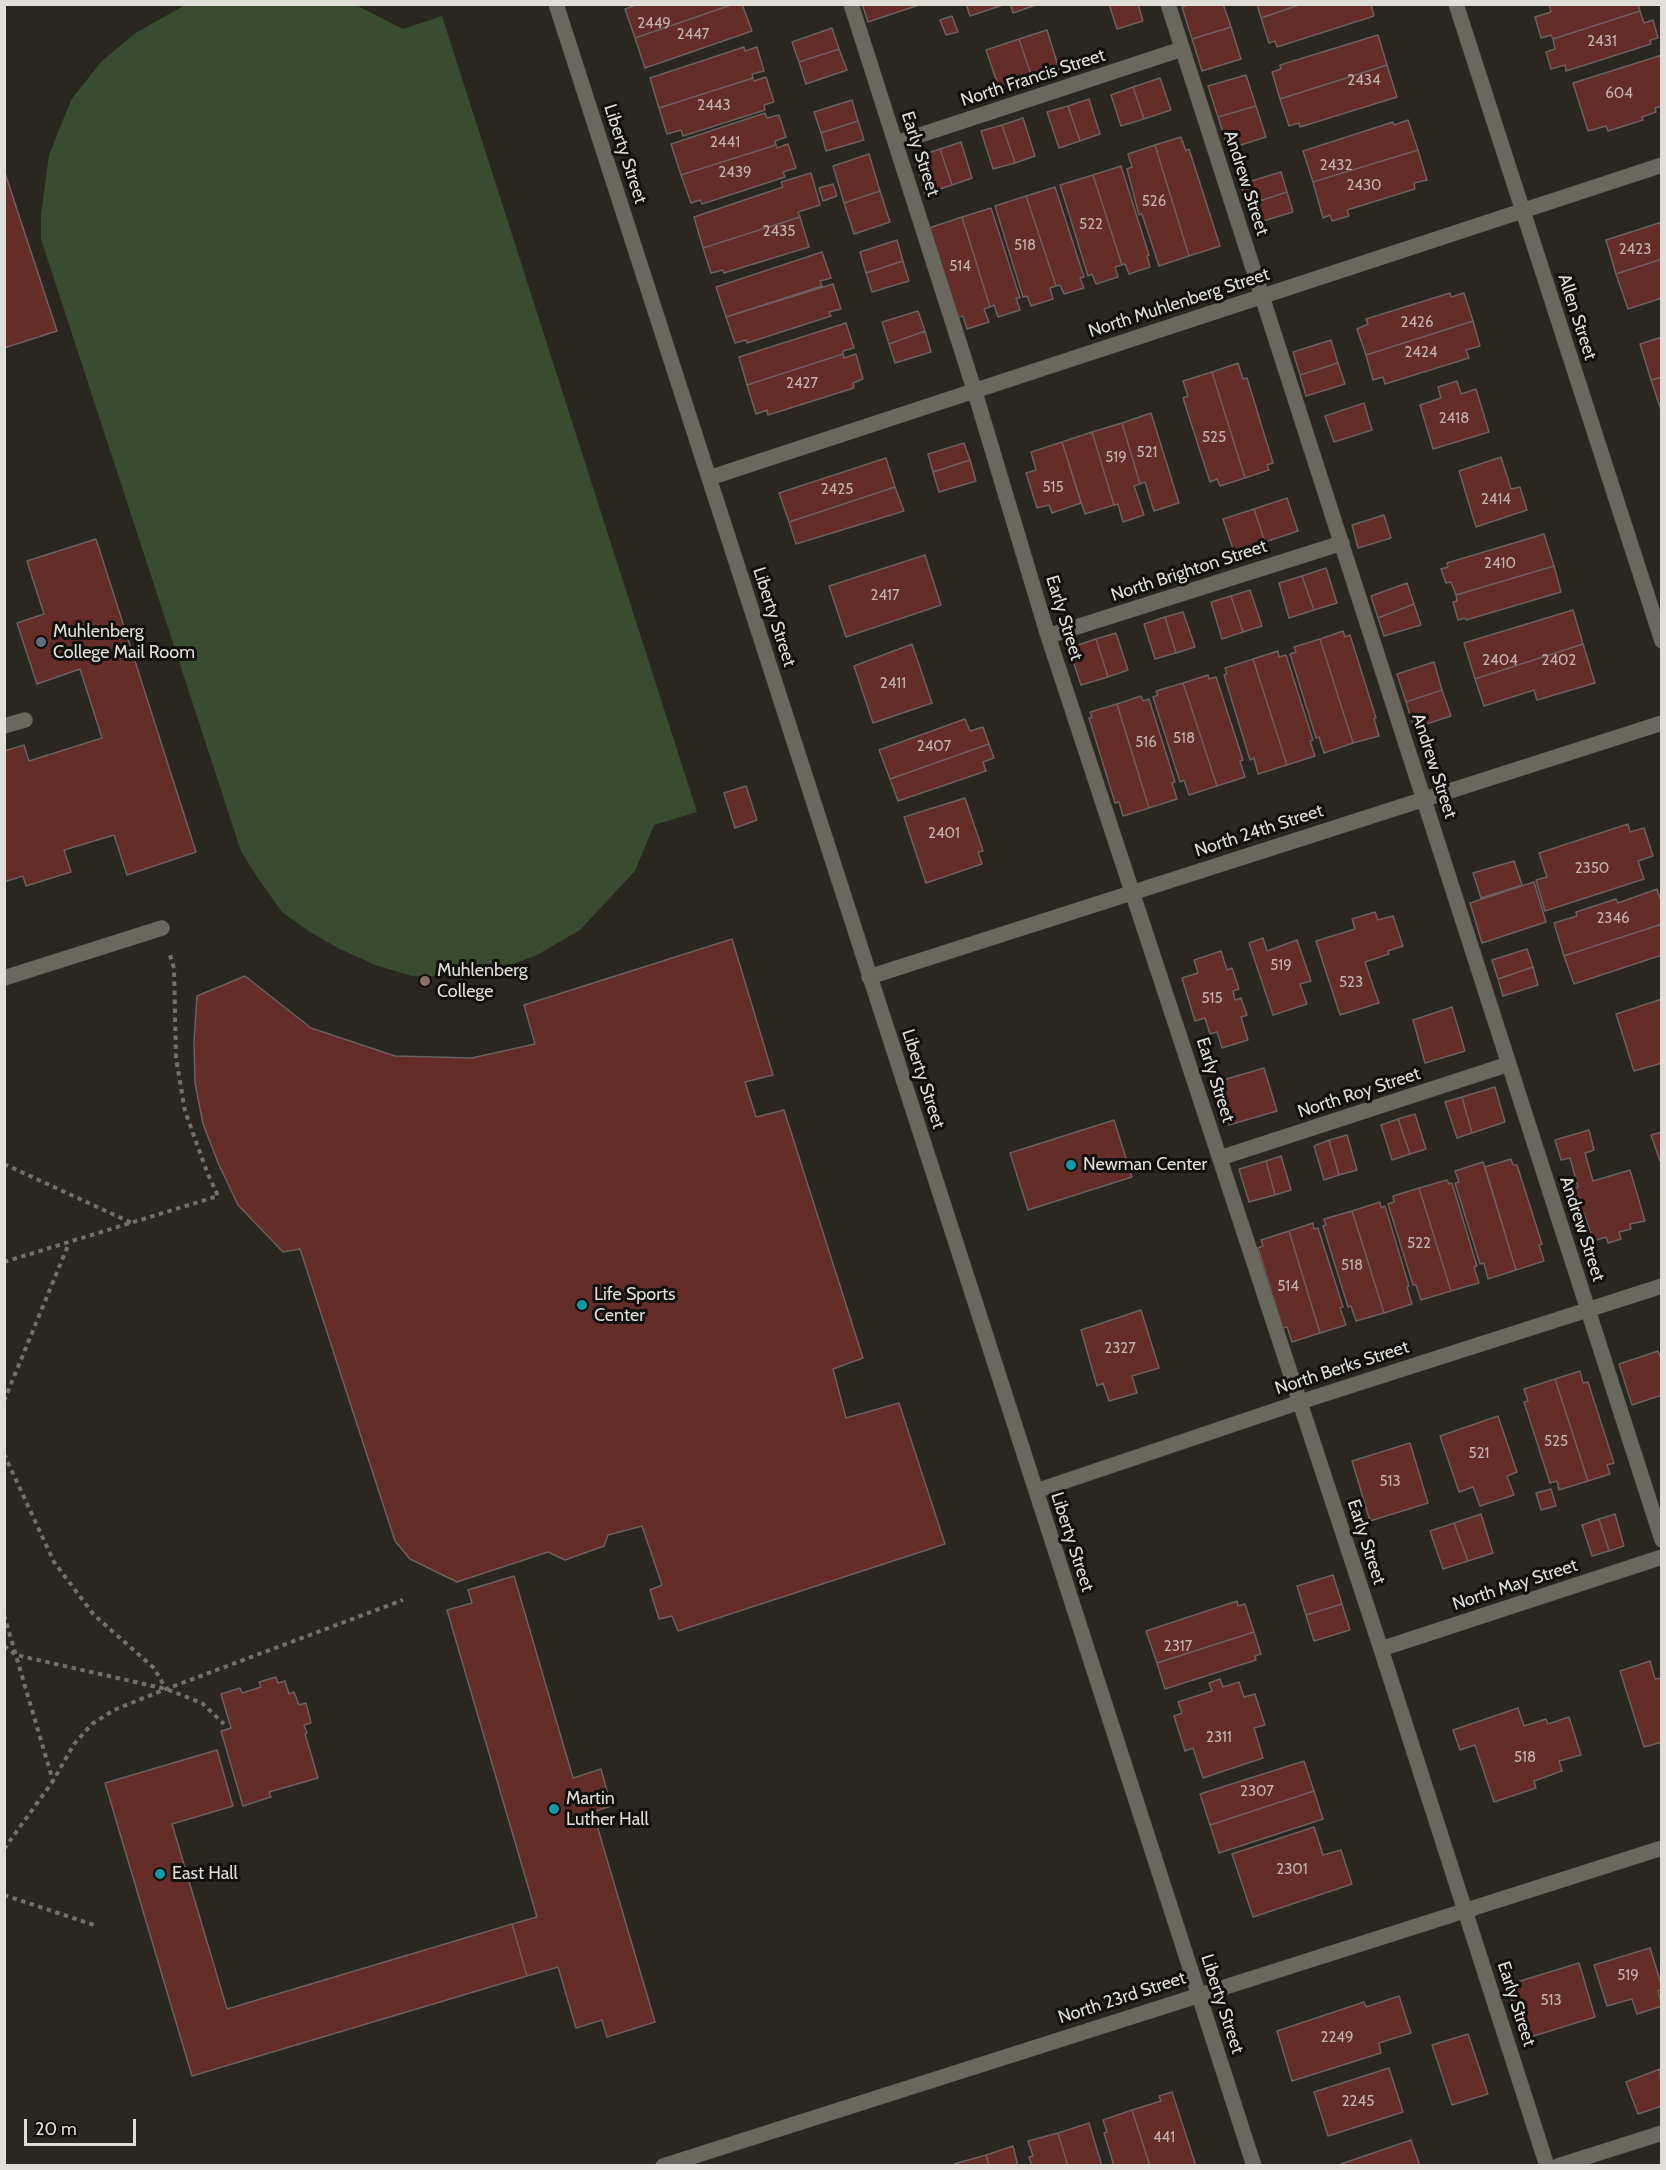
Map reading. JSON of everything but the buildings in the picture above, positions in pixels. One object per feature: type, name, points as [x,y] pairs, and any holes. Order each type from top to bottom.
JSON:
[{"type":"street","name":"Liberty Street","points":[[556,4],[1254,2166]]},
{"type":"street","name":"Early Street","points":[[851,4],[974,389],[1048,636],[1381,1649],[1546,2166]]},
{"type":"street","name":"Andrew Street","points":[[1168,4],[1662,1540]]},
{"type":"street","name":"Allen Street","points":[[1456,4],[1662,641]]},
{"type":"street","name":"North Francis Street","points":[[896,143],[1182,49]]},
{"type":"street","name":"North Muhlenberg Street","points":[[709,477],[1662,165]]},
{"type":"street","name":"North Brighton Street","points":[[1048,636],[1342,543]]},
{"type":"street","points":[[4,726],[25,720]]},
{"type":"street","name":"North 24th Street","points":[[870,977],[1662,723]]},
{"type":"street","points":[[4,978],[162,928]]},
{"type":"street","name":"North Roy Street","points":[[1220,1158],[1509,1064]]},
{"type":"street","name":"North Berks Street","points":[[1036,1491],[1300,1402],[1662,1286]]},
{"type":"street","name":"North May Street","points":[[1381,1649],[1662,1557]]},
{"type":"street","name":"North 23rd Street","points":[[663,2166],[1662,1848]]},
{"type":"street","points":[[1558,2166],[1662,2133]]},
{"type":"path","points":[[4,1262],[218,1196],[185,1111],[176,1058],[174,968],[162,928]]},
{"type":"path","points":[[4,1164],[132,1223]]},
{"type":"path","points":[[4,1401],[69,1242]]},
{"type":"path","points":[[4,1454],[54,1562],[94,1615],[154,1668],[166,1689]]},
{"type":"path","points":[[4,1849],[53,1781],[74,1744],[92,1724],[114,1710],[403,1600]]},
{"type":"path","points":[[4,1615],[53,1781]]},
{"type":"path","points":[[4,1646],[16,1655],[166,1689],[202,1703],[224,1724]]},
{"type":"path","points":[[4,1895],[94,1925]]},
{"type":"green space","points":[[185,5],[356,5],[403,29],[442,16],[697,812],[654,825],[635,871],[580,930],[537,955],[491,972],[451,976],[412,976],[375,965],[340,949],[310,932],[282,912],[241,851],[41,239],[41,215],[49,155],[71,100],[101,62],[134,34]]},
{"type":"place","name":"Muhlenberg College Mail Room","points":[[41,642]]},
{"type":"place","name":"Muhlenberg College","points":[[425,981]]},
{"type":"place","name":"Newman Center","points":[[1071,1165]]},
{"type":"place","name":"Life Sports Center","points":[[582,1305]]},
{"type":"place","name":"Martin Luther Hall","points":[[554,1809]]},
{"type":"place","name":"East Hall","points":[[160,1874]]}]
